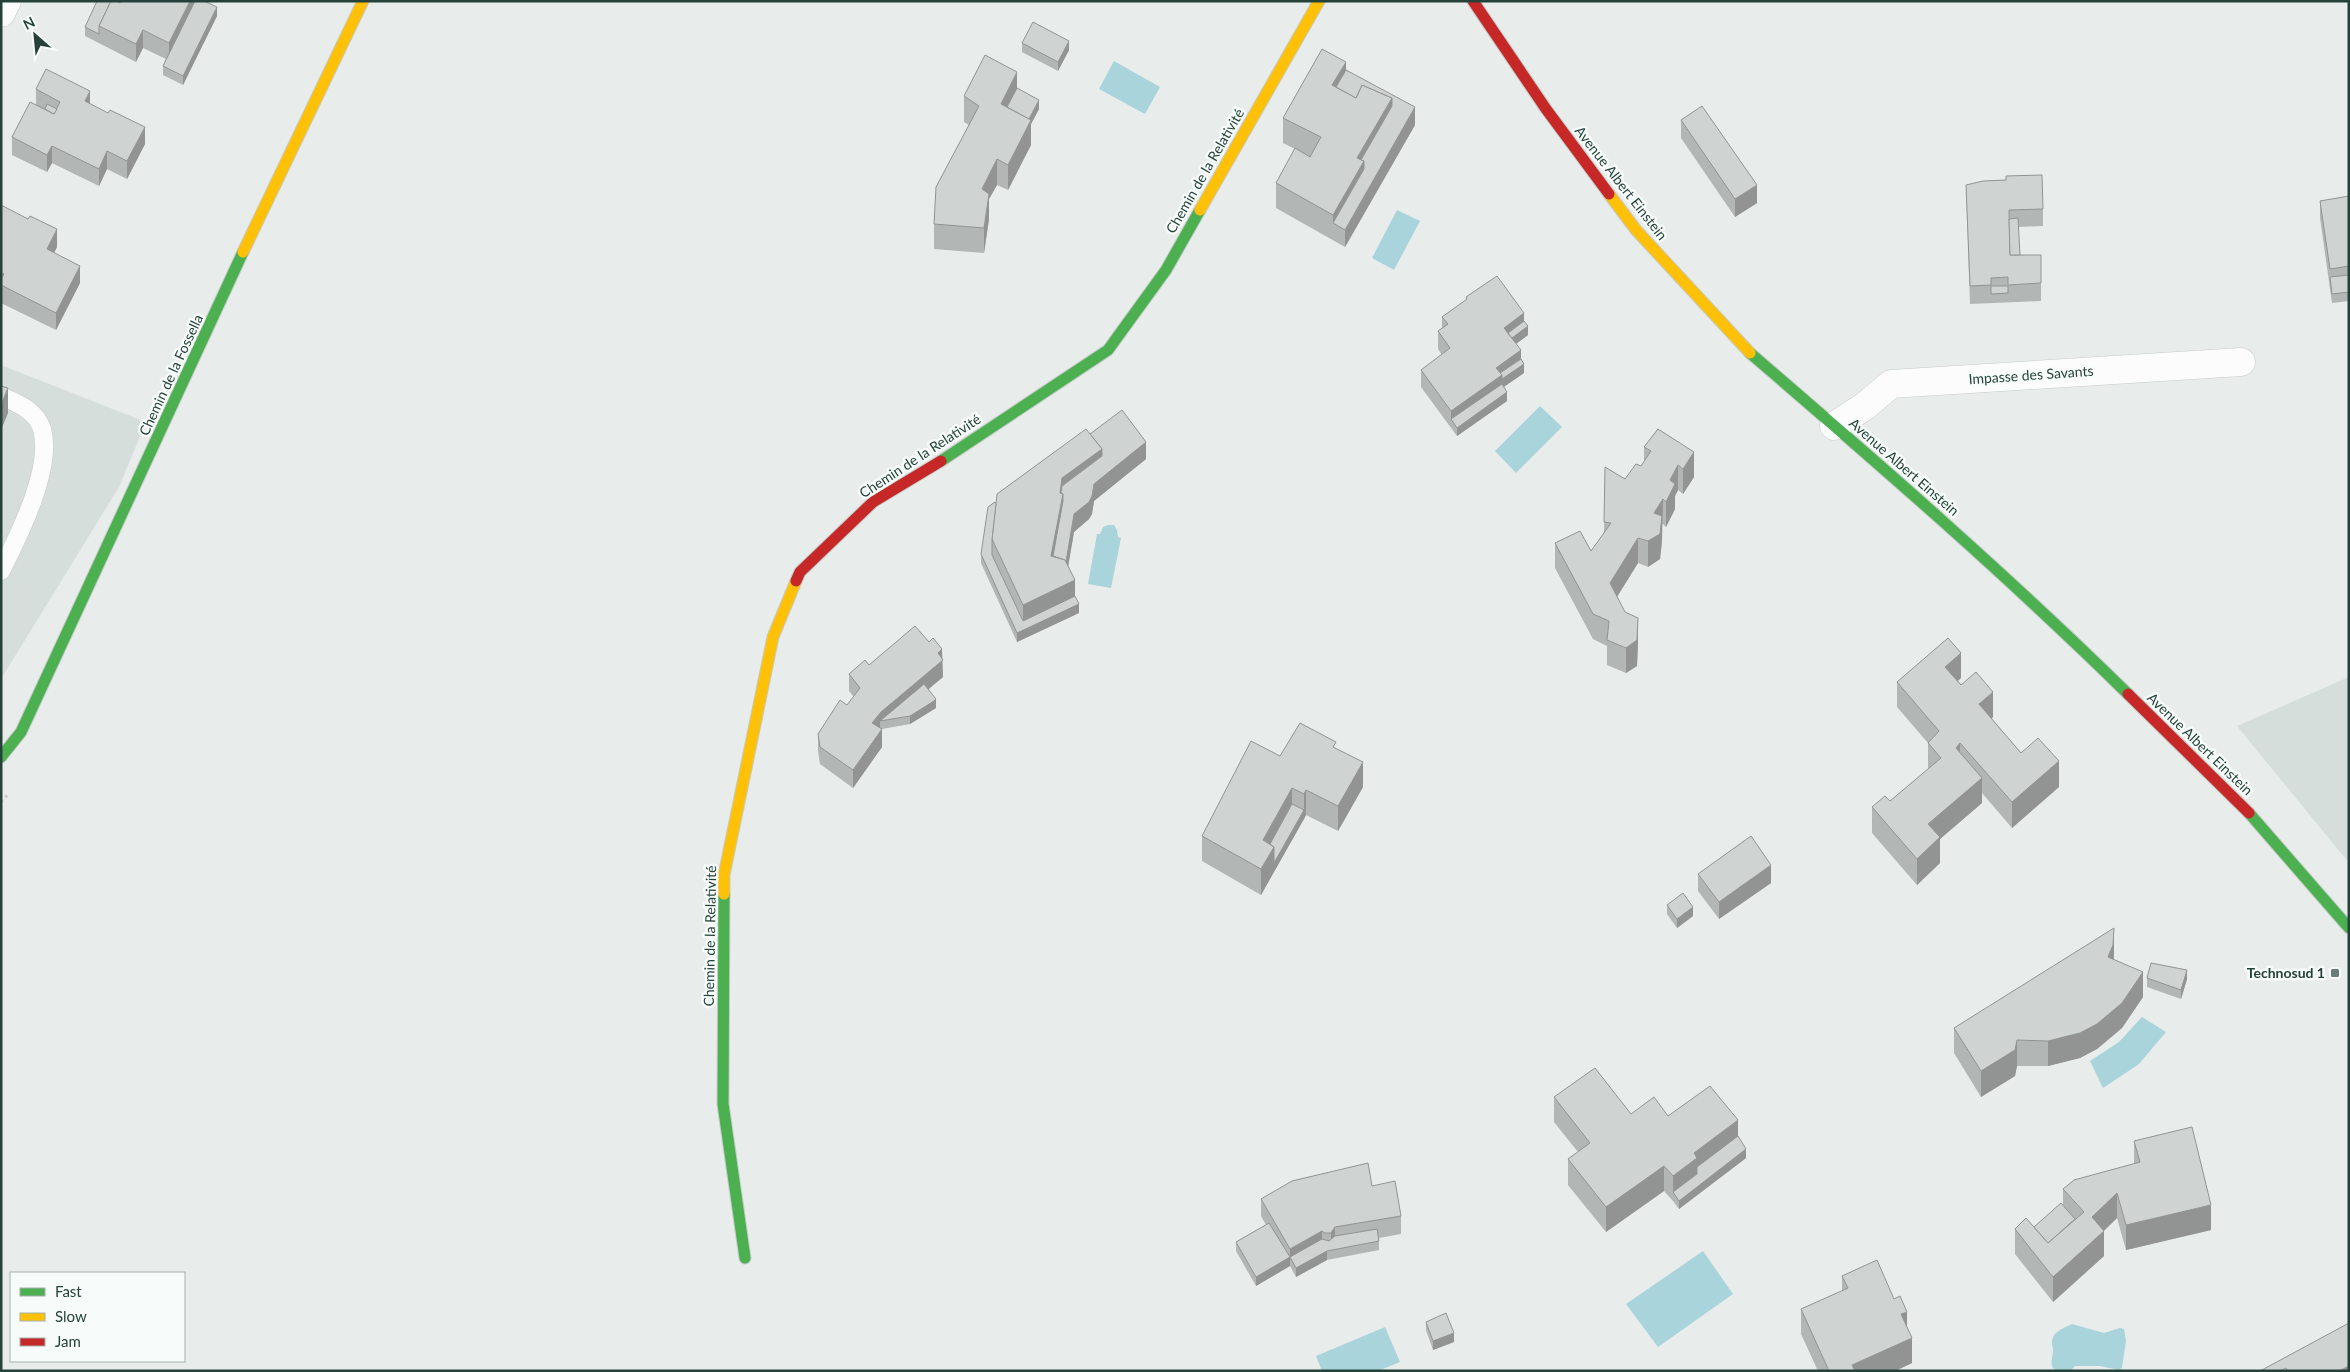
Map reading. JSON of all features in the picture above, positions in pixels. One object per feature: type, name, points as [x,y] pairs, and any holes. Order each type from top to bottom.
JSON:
[{"type":"street","points":[[1,13],[7,1]]},
{"type":"street","name":"Chemin de la Fossella","points":[[1,757],[21,732],[281,170],[363,1]]},
{"type":"street","name":"Chemin de la Relativité","points":[[745,1258],[723,1104],[724,875],[774,637],[800,572],[873,502],[927,470],[1108,350],[1166,270],[1319,1]]},
{"type":"street","name":"Avenue Albert Einstein","points":[[1473,1],[1546,109],[1636,230],[1742,346],[1910,491],[2064,631],[2254,818],[2349,928]]},
{"type":"street","name":"Impasse des Savants","points":[[1834,426],[1865,406],[1891,384],[2241,362]]},
{"type":"lane","points":[[1,396],[25,406],[42,427],[44,457],[25,523],[1,571]]},
{"type":"shaded area","points":[[1,365],[146,422],[119,487],[1,679]]},
{"type":"shaded area","points":[[2349,677],[2349,863],[2237,726]]},
{"type":"water","points":[[1114,61],[1160,87],[1145,114],[1099,89]]},
{"type":"water","points":[[1397,210],[1420,221],[1394,270],[1372,258]]},
{"type":"water","points":[[1540,406],[1562,427],[1516,473],[1495,451]]},
{"type":"water","points":[[1114,525],[1118,537],[1121,538],[1111,588],[1088,584],[1097,534],[1100,534],[1103,527]]},
{"type":"water","points":[[2142,1017],[2166,1032],[2139,1064],[2103,1088],[2090,1061],[2119,1042]]},
{"type":"water","points":[[1703,1251],[1733,1294],[1658,1347],[1626,1304]]},
{"type":"water","points":[[2072,1324],[2104,1333],[2120,1328],[2124,1329],[2126,1341],[2122,1368],[2119,1370],[2100,1366],[2075,1366],[2071,1371],[2054,1369],[2052,1366],[2052,1342],[2054,1335],[2059,1330]]},
{"type":"water","points":[[1385,1327],[1400,1362],[1378,1371],[1322,1371],[1316,1356]]},
{"type":"building","points":[[97,1],[111,1],[99,26],[99,34],[85,27]]},
{"type":"building","points":[[111,1],[120,3],[121,1],[190,1],[169,43],[143,30],[136,44],[99,26]]},
{"type":"building","points":[[195,1],[204,1],[217,7],[183,76],[163,66]]},
{"type":"building","points":[[1033,22],[1069,41],[1058,62],[1022,43]]},
{"type":"building","points":[[1322,49],[1346,62],[1332,85],[1356,98],[1362,85],[1392,98],[1357,158],[1364,161],[1333,215],[1276,183],[1295,148],[1310,157],[1321,137],[1283,118]]},
{"type":"building","points":[[985,55],[1017,72],[1001,104],[1031,120],[1008,165],[997,159],[982,189],[989,194],[984,228],[934,224],[936,187],[979,106],[964,96]]},
{"type":"building","points":[[46,69],[90,91],[85,101],[108,113],[110,110],[145,127],[127,161],[107,151],[99,169],[52,146],[47,155],[12,137],[30,102],[54,114],[60,102],[36,89]]},
{"type":"building","points":[[1346,70],[1415,107],[1345,230],[1333,223],[1364,169],[1364,161],[1361,160],[1392,106],[1392,98],[1362,85],[1356,98],[1336,87]]},
{"type":"building","points":[[1017,88],[1039,100],[1029,119],[1007,107]]},
{"type":"building","points":[[47,104],[57,109],[54,114],[45,109]]},
{"type":"building","points":[[1702,106],[1757,185],[1735,199],[1681,120]]},
{"type":"building","points":[[2042,175],[2043,209],[2009,210],[2010,255],[2041,255],[2041,283],[2008,285],[2008,277],[1991,278],[1991,285],[1970,286],[1966,185],[1983,181],[2006,180],[2006,176]]},
{"type":"building","points":[[2349,196],[2349,266],[2330,269],[2320,201]]},
{"type":"building","points":[[1,205],[28,219],[30,216],[57,229],[47,249],[80,266],[56,313],[1,285],[1,279],[4,274],[1,273]]},
{"type":"building","points":[[2018,218],[2020,255],[2010,255],[2009,219]]},
{"type":"building","points":[[2349,275],[2349,292],[2332,294],[2330,277]]},
{"type":"building","points":[[1497,276],[1524,313],[1504,328],[1521,350],[1496,368],[1502,375],[1451,411],[1421,370],[1450,348],[1438,331],[1448,324],[1442,317],[1467,299],[1466,297]]},
{"type":"building","points":[[1991,286],[2008,286],[2008,293],[1991,294]]},
{"type":"building","points":[[1524,321],[1528,326],[1512,338],[1508,333]]},
{"type":"building","points":[[1521,359],[1524,364],[1502,379],[1500,373]]},
{"type":"building","points":[[1502,384],[1507,392],[1457,428],[1451,419]]},
{"type":"building","points":[[1,386],[8,388],[1,405]]},
{"type":"building","points":[[1122,410],[1146,442],[1094,484],[1089,502],[1074,514],[1066,562],[1053,556],[1063,501],[1062,486],[1102,456],[1102,449],[1090,434]]},
{"type":"building","points":[[1086,429],[1102,449],[1062,478],[1060,493],[1063,494],[1051,556],[1065,560],[1075,580],[1023,605],[992,539],[997,494]]},
{"type":"building","points":[[1658,429],[1694,452],[1683,469],[1678,465],[1670,480],[1675,484],[1666,502],[1663,499],[1654,513],[1662,516],[1660,534],[1648,541],[1638,538],[1610,583],[1625,612],[1638,618],[1637,640],[1626,648],[1607,640],[1609,621],[1593,614],[1555,543],[1580,531],[1591,551],[1611,523],[1604,522],[1605,467],[1625,479],[1636,464],[1641,466],[1651,451],[1644,447]]},
{"type":"building","points":[[995,502],[992,555],[1023,621],[1075,596],[1079,604],[1017,633],[981,554],[988,507]]},
{"type":"building","points":[[915,626],[929,642],[933,638],[942,649],[938,653],[943,660],[881,712],[872,723],[882,729],[853,770],[820,747],[818,734],[840,700],[847,705],[860,688],[849,674],[865,660],[869,665]]},
{"type":"building","points":[[1948,638],[1961,653],[1945,667],[1961,685],[1976,672],[1993,692],[1979,704],[2021,753],[2038,738],[2059,761],[2012,802],[1960,743],[1956,748],[1982,778],[1928,824],[1940,837],[1917,859],[1872,807],[1885,796],[1890,801],[1941,758],[1928,743],[1939,731],[1897,682]]},
{"type":"building","points":[[924,684],[936,699],[934,701],[910,716],[880,721]]},
{"type":"building","points":[[1300,723],[1336,742],[1333,747],[1363,762],[1338,806],[1306,790],[1304,794],[1292,788],[1263,840],[1274,847],[1261,869],[1202,836],[1251,741],[1280,756]]},
{"type":"building","points":[[1292,804],[1304,810],[1274,863],[1274,847],[1270,844]]},
{"type":"building","points":[[1751,836],[1771,865],[1719,902],[1698,874]]},
{"type":"building","points":[[1683,893],[1693,907],[1677,919],[1667,905]]},
{"type":"building","points":[[2114,928],[2113,945],[2108,957],[2143,972],[2122,1003],[2097,1024],[2080,1033],[2048,1041],[2017,1040],[2015,1050],[1981,1071],[1954,1028]]},
{"type":"building","points":[[2151,963],[2187,970],[2181,990],[2147,978]]},
{"type":"building","points":[[1595,1068],[1631,1114],[1654,1097],[1668,1116],[1710,1086],[1738,1120],[1694,1153],[1697,1158],[1673,1176],[1664,1166],[1606,1207],[1568,1159],[1590,1143],[1554,1097]]},
{"type":"building","points":[[2192,1127],[2211,1205],[2126,1225],[2117,1193],[2092,1217],[2104,1231],[2053,1277],[2015,1229],[2026,1218],[2048,1243],[2084,1212],[2063,1189],[2074,1180],[2140,1162],[2134,1141]]},
{"type":"building","points":[[1738,1136],[1746,1149],[1679,1201],[1673,1192],[1697,1174],[1697,1167]]},
{"type":"building","points":[[1368,1163],[1372,1186],[1395,1181],[1401,1216],[1335,1227],[1331,1233],[1322,1231],[1290,1249],[1261,1199],[1292,1181]]},
{"type":"building","points":[[2061,1203],[2075,1219],[2048,1243],[2034,1227]]},
{"type":"building","points":[[1269,1223],[1290,1257],[1256,1277],[1236,1242]]},
{"type":"building","points":[[1377,1229],[1379,1241],[1327,1251],[1296,1268],[1290,1257],[1322,1239],[1329,1241],[1335,1236]]},
{"type":"building","points":[[1877,1260],[1894,1299],[1900,1296],[1907,1312],[1901,1314],[1912,1338],[1852,1365],[1855,1371],[1829,1371],[1801,1309],[1848,1288],[1842,1276]]},
{"type":"building","points":[[1446,1313],[1454,1333],[1433,1341],[1426,1322]]},
{"type":"building","points":[[2349,1323],[2349,1366],[2339,1371],[2287,1371],[2286,1368],[2280,1371],[2260,1371]]},
{"type":"traffic: fast","points":[[941,461],[1108,350],[1166,270],[1200,210]]},
{"type":"traffic: fast","points":[[1,757],[21,732],[243,252]]},
{"type":"traffic: fast","points":[[1750,353],[1989,563],[2128,694]]},
{"type":"traffic: fast","points":[[2249,813],[2349,928]]},
{"type":"traffic: fast","points":[[724,894],[723,1104],[745,1258]]},
{"type":"traffic: slow","points":[[243,252],[363,1]]},
{"type":"traffic: slow","points":[[1200,210],[1319,1]]},
{"type":"traffic: slow","points":[[1609,194],[1636,230],[1750,353]]},
{"type":"traffic: slow","points":[[724,894],[724,875],[773,637],[796,581]]},
{"type":"traffic: jam","points":[[1473,1],[1546,109],[1609,194]]},
{"type":"traffic: jam","points":[[796,581],[800,572],[873,502],[941,461]]},
{"type":"traffic: jam","points":[[2128,694],[2249,813]]},
{"type":"place","name":"Technosud 1","points":[[2335,973]]}]
